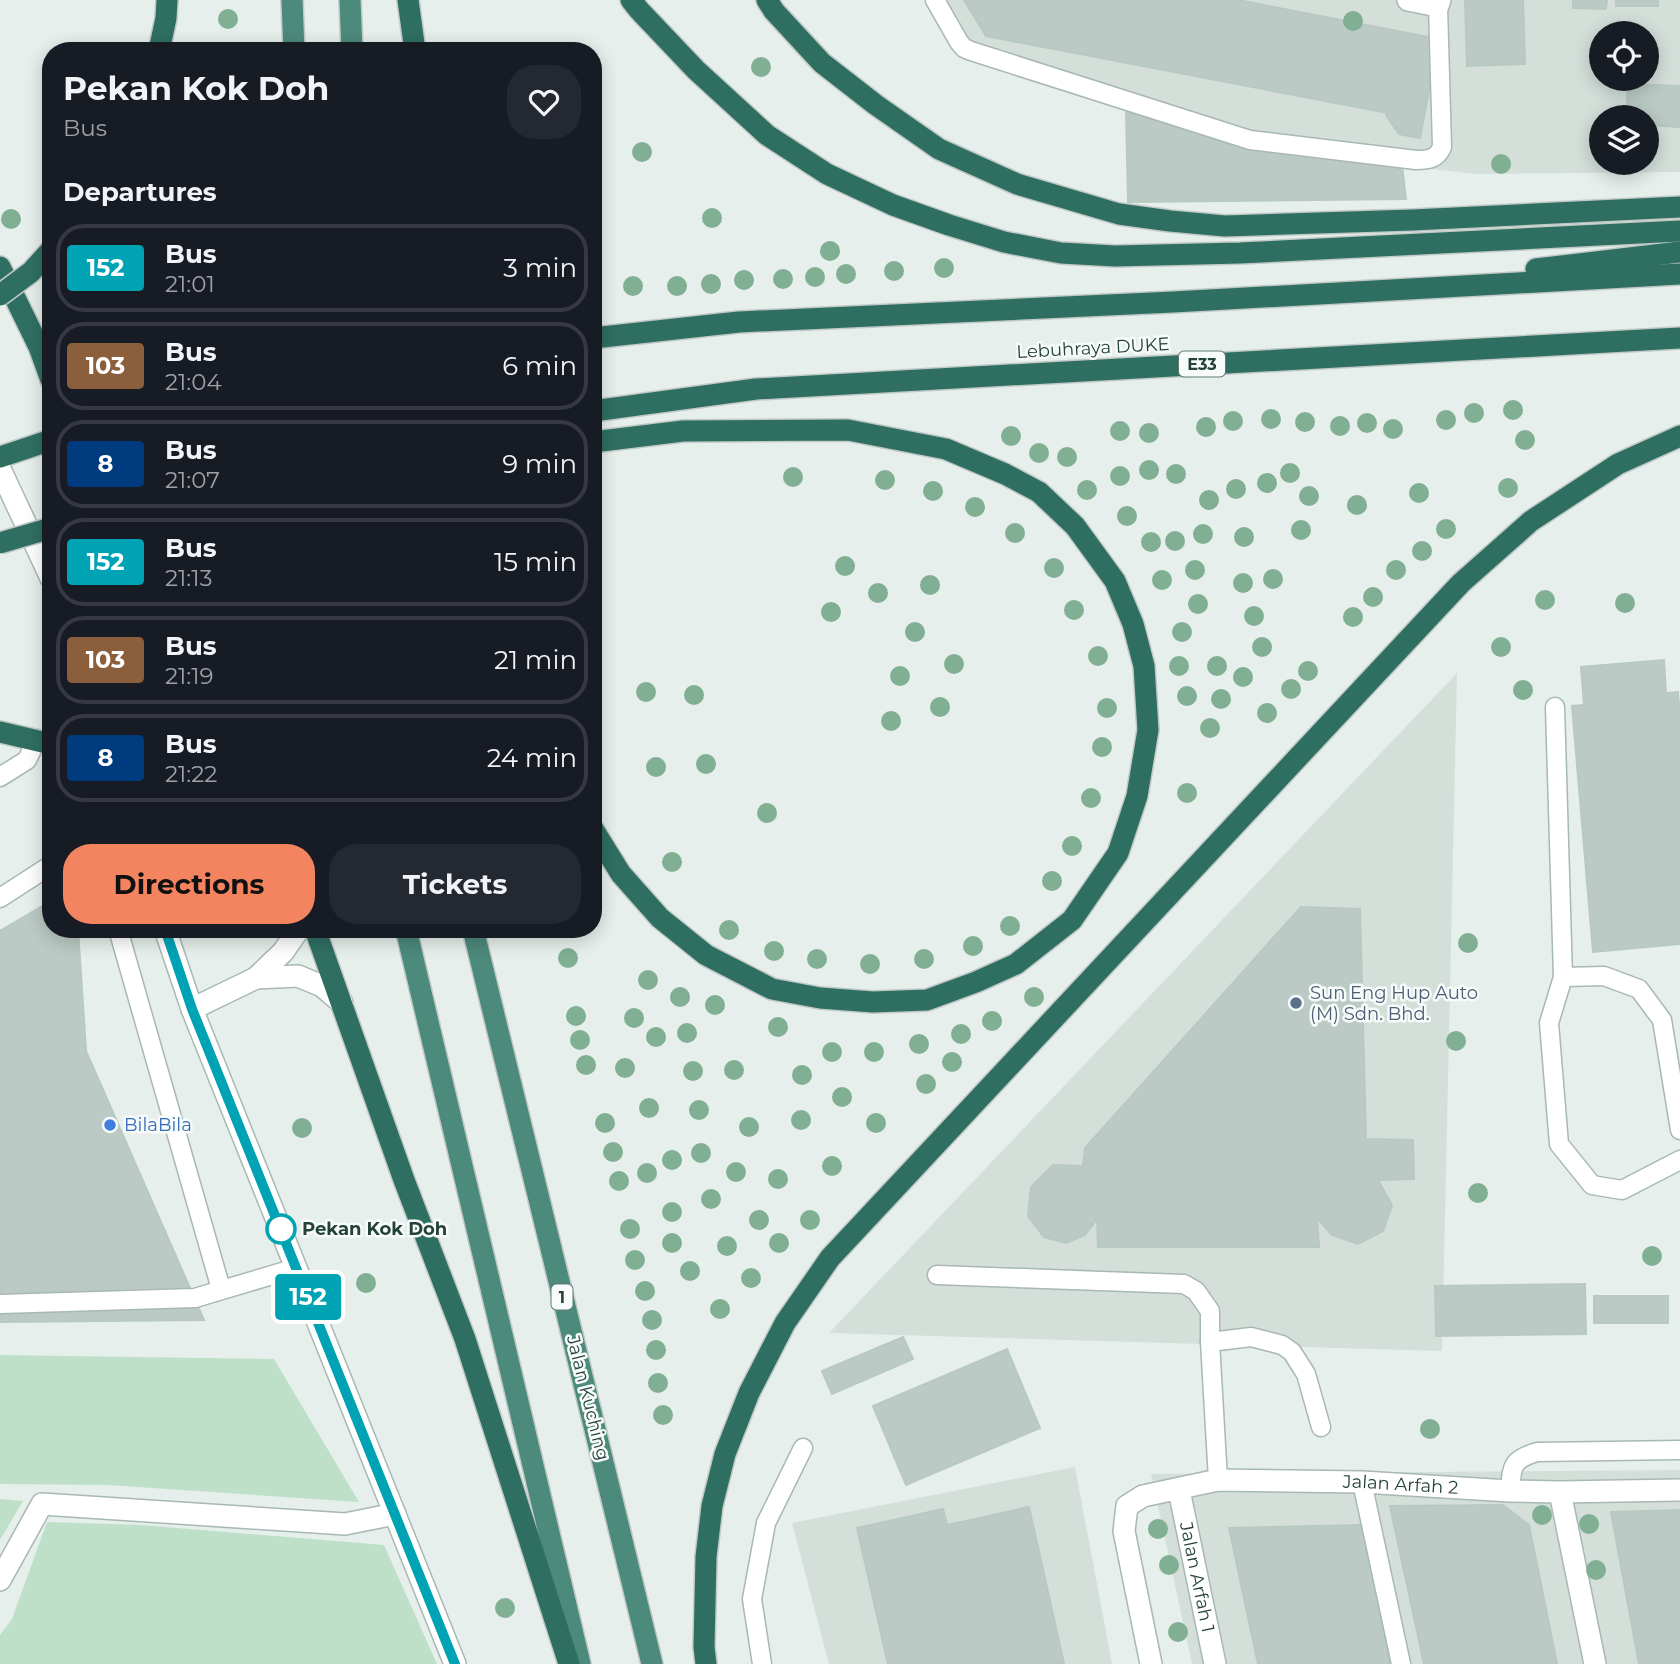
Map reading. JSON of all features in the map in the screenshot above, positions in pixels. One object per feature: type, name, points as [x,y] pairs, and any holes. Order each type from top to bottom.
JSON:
[{"type":"highway","points":[[161,42],[167,0]]},
{"type":"highway","points":[[292,0],[294,42]]},
{"type":"highway","points":[[349,0],[351,42]]},
{"type":"highway","points":[[408,0],[414,42]]},
{"type":"highway","points":[[631,0],[696,70],[767,135],[827,174],[893,205],[1004,242],[1061,253],[1115,257],[1680,231]]},
{"type":"highway","points":[[767,0],[822,63],[876,106],[939,149],[1017,184],[1119,214],[1225,226],[1680,207]]},
{"type":"highway","points":[[1333,292],[1680,252]]},
{"type":"highway","points":[[0,295],[31,272],[42,260]]},
{"type":"highway","points":[[0,267],[42,355]]},
{"type":"highway","points":[[602,337],[739,322],[1173,302],[1680,274]]},
{"type":"highway","name":"Lebuhraya DUKE","points":[[602,410],[756,389],[1680,338]]},
{"type":"highway","points":[[602,441],[683,432],[848,430],[946,449],[1005,474],[1039,492],[1075,526],[1115,582],[1133,624],[1144,666],[1148,730],[1137,796],[1118,853],[1072,920],[1016,964],[927,1000],[873,1002],[820,998],[772,989],[706,955],[660,918],[621,874],[602,843]]},
{"type":"highway","points":[[706,1664],[706,1558],[712,1506],[725,1454],[749,1392],[785,1323],[830,1258],[1461,583],[1531,521],[1618,464],[1680,436]]},
{"type":"highway","points":[[0,457],[42,443]]},
{"type":"highway","points":[[0,543],[42,531]]},
{"type":"highway","points":[[0,732],[42,742]]},
{"type":"highway","points":[[318,938],[404,1180],[465,1339],[569,1664]]},
{"type":"highway","points":[[408,938],[580,1664]]},
{"type":"highway","name":"Jalan Kuching","points":[[475,938],[652,1664]]},
{"type":"street","points":[[1408,0],[1439,3]]},
{"type":"street","points":[[0,469],[42,559]]},
{"type":"street","points":[[168,938],[192,1009],[455,1664]]},
{"type":"street","points":[[192,1009],[256,978],[283,952],[293,938]]},
{"type":"street","points":[[256,978],[298,976],[322,986],[342,1003]]},
{"type":"street","name":"Jalan Arfah 2","points":[[1151,1664],[1124,1531],[1127,1506],[1143,1496],[1219,1480],[1362,1482],[1510,1491],[1680,1490]]},
{"type":"street","name":"Jalan Arfah 1","points":[[1179,1490],[1215,1664]]},
{"type":"street","points":[[1560,1492],[1595,1664]]},
{"type":"street","points":[[0,1580],[42,1504],[345,1524],[395,1514]]},
{"type":"lane","points":[[934,0],[959,42],[971,51],[1250,140],[1416,160],[1429,160],[1439,155],[1442,147],[1439,3]]},
{"type":"lane","points":[[1555,707],[1563,977],[1549,1023],[1559,1144],[1592,1185],[1622,1190],[1680,1160]]},
{"type":"lane","points":[[0,777],[27,760],[42,744]]},
{"type":"lane","points":[[0,898],[42,871]]},
{"type":"lane","points":[[121,938],[221,1289]]},
{"type":"lane","points":[[1563,977],[1604,976],[1639,989],[1661,1020],[1680,1130]]},
{"type":"lane","points":[[0,1304],[195,1298],[296,1268]]},
{"type":"lane","points":[[937,1275],[1184,1284],[1196,1291],[1210,1311],[1219,1480]]},
{"type":"lane","points":[[1210,1342],[1251,1337],[1282,1345],[1293,1352],[1306,1374],[1321,1427]]},
{"type":"lane","points":[[762,1664],[752,1598],[766,1523],[803,1448]]},
{"type":"lane","points":[[1510,1491],[1511,1469],[1521,1457],[1536,1452],[1680,1450]]},
{"type":"lane","points":[[1362,1482],[1401,1664]]},
{"type":"shaded area","points":[[926,0],[1680,0],[1680,172],[1659,172],[1659,105],[1589,105],[1589,173],[1475,174],[1242,147],[963,58]]},
{"type":"shaded area","name":"Sun Eng Hup Auto (M) Sdn. Bhd.","points":[[1457,673],[1442,1351],[829,1333]]},
{"type":"shaded area","points":[[1075,1467],[1112,1664],[829,1664],[792,1523]]},
{"type":"shaded area","points":[[1680,1470],[1680,1664],[1192,1664],[1151,1474]]},
{"type":"green space","points":[[0,1355],[274,1359],[359,1502],[108,1485],[0,1484]]},
{"type":"green space","points":[[0,1499],[23,1501],[0,1540]]},
{"type":"green space","points":[[47,1522],[141,1525],[384,1545],[437,1664],[0,1664],[0,1635],[12,1619]]},
{"type":"building","points":[[964,0],[1238,0],[1439,39],[1420,138],[1399,134],[1386,115],[1388,113],[986,36]]},
{"type":"building","points":[[1465,0],[1523,0],[1525,64],[1467,66]]},
{"type":"building","points":[[1573,0],[1607,0],[1606,9],[1573,8]]},
{"type":"building","points":[[1616,0],[1658,0],[1658,6],[1616,6]]},
{"type":"building","points":[[1659,85],[1680,86],[1680,127],[1659,126],[1659,105],[1627,105],[1628,91],[1659,91]]},
{"type":"building","points":[[1126,112],[1250,146],[1402,166],[1406,199],[1128,202]]},
{"type":"building","points":[[1664,660],[1666,693],[1678,692],[1680,720],[1680,944],[1593,952],[1572,706],[1584,705],[1581,667]]},
{"type":"building","points":[[42,906],[42,938],[79,938],[86,1051],[204,1320],[0,1322],[0,931]]},
{"type":"building","points":[[1301,907],[1360,909],[1366,1139],[1413,1140],[1414,1179],[1378,1180],[1392,1205],[1383,1231],[1358,1244],[1332,1235],[1317,1218],[1319,1247],[1098,1247],[1097,1219],[1085,1235],[1066,1243],[1044,1237],[1028,1216],[1031,1187],[1053,1165],[1083,1166],[1085,1148]]},
{"type":"building","points":[[1585,1284],[1586,1334],[1436,1336],[1435,1286]]},
{"type":"building","points":[[1594,1296],[1668,1296],[1668,1323],[1594,1323]]},
{"type":"building","points":[[903,1337],[913,1359],[832,1394],[822,1371]]},
{"type":"building","points":[[1007,1349],[1040,1428],[906,1485],[873,1406]]},
{"type":"building","points":[[1503,1505],[1529,1525],[1557,1664],[1424,1664],[1390,1506]]},
{"type":"building","points":[[1029,1507],[1064,1664],[888,1664],[857,1528],[943,1509],[947,1525]]},
{"type":"building","points":[[1680,1510],[1680,1664],[1639,1664],[1611,1512]]},
{"type":"building","points":[[1362,1525],[1390,1664],[1258,1664],[1229,1528]]},
{"type":"bus line","name":"152","points":[[168,938],[192,1009],[455,1664]]},
{"type":"place","name":"Sun Eng Hup Auto (M) Sdn. Bhd.","points":[[1296,1003]]},
{"type":"place","name":"BilaBila","points":[[110,1125]]},
{"type":"place","name":"Pekan Kok Doh","points":[[281,1229]]}]
